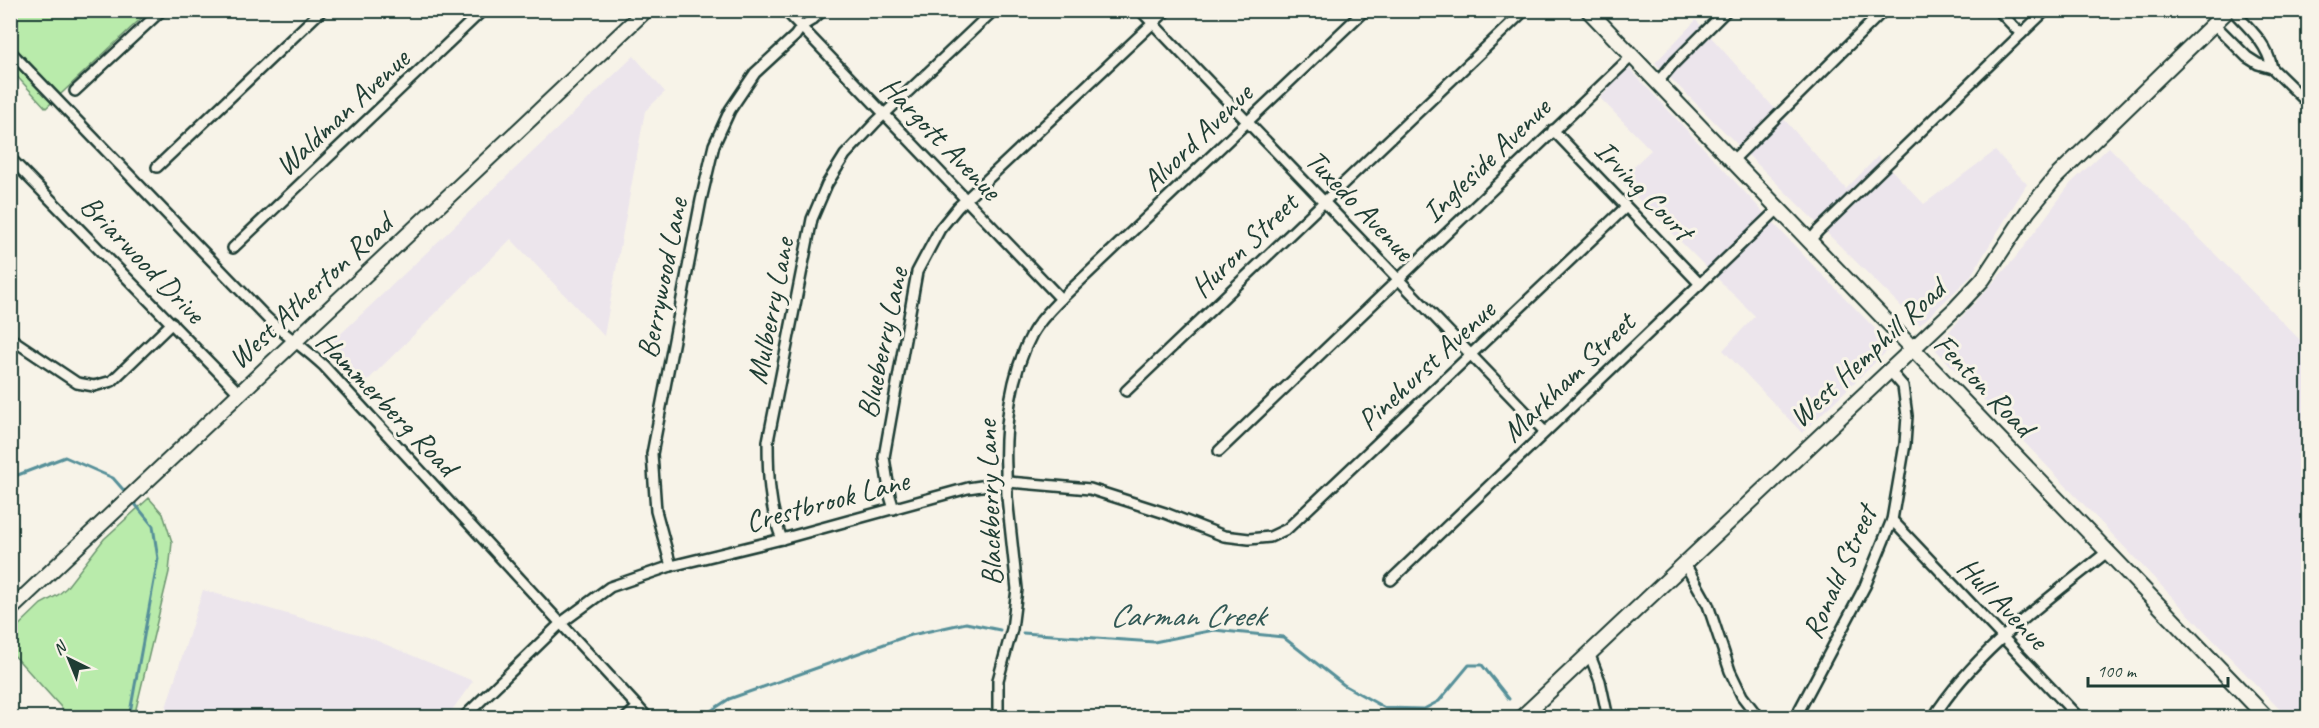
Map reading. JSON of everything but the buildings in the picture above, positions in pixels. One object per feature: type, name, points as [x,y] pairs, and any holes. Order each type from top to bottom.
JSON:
[{"type":"street","points":[[75,91],[162,10]]},
{"type":"street","points":[[157,167],[322,10]]},
{"type":"street","name":"Waldman Avenue","points":[[233,248],[483,10]]},
{"type":"street","name":"West Atherton Road","points":[[10,610],[646,10]]},
{"type":"street","name":"Hargott Avenue","points":[[785,10],[1061,299]]},
{"type":"street","name":"Berrywood Lane","points":[[671,566],[656,511],[652,454],[701,200],[714,145],[730,110],[755,73],[795,36],[802,26],[823,10]]},
{"type":"street","name":"Mulberry Lane","points":[[782,539],[776,526],[768,475],[768,441],[813,219],[827,184],[845,155],[994,10]]},
{"type":"street","name":"Tuxedo Avenue","points":[[1140,10],[1545,432]]},
{"type":"street","name":"Blueberry Lane","points":[[894,509],[884,457],[917,272],[940,229],[958,207],[1167,10]]},
{"type":"street","name":"Alvord Avenue","points":[[1061,299],[1365,10]]},
{"type":"street","name":"Huron Street","points":[[1126,391],[1525,10]]},
{"type":"street","name":"Fenton Road","points":[[1588,10],[1912,350],[2267,717]]},
{"type":"street","points":[[1657,83],[1727,10]]},
{"type":"street","points":[[1731,161],[1884,10]]},
{"type":"street","points":[[1998,10],[2021,34]]},
{"type":"street","points":[[1809,242],[2046,10]]},
{"type":"street","points":[[2230,10],[2262,42],[2269,55],[2272,68]]},
{"type":"street","name":"West Hemphill Road","points":[[1521,717],[1912,350],[1983,279],[2028,211],[2055,178],[2230,10]]},
{"type":"street","points":[[2214,24],[2247,57],[2258,64],[2272,68],[2308,103]]},
{"type":"street","name":"Hammerberg Road","points":[[10,51],[267,318],[324,366],[648,717]]},
{"type":"street","name":"Ingleside Avenue","points":[[1219,451],[1397,278],[1632,56]]},
{"type":"street","name":"Irving Court","points":[[1553,130],[1700,284]]},
{"type":"street","name":"Briarwood Drive","points":[[10,158],[240,394]]},
{"type":"street","name":"Pinehurst Avenue","points":[[1248,539],[1270,537],[1287,529],[1626,207]]},
{"type":"street","name":"Markham Street","points":[[1391,580],[1778,210]]},
{"type":"street","name":"Blackberry Lane","points":[[998,717],[998,680],[1012,628],[1017,589],[1006,497],[1008,482],[1005,470],[1010,402],[1019,363],[1033,332],[1061,299]]},
{"type":"street","points":[[10,338],[77,383],[94,387],[112,381],[172,323]]},
{"type":"street","name":"Ronald Street","points":[[1795,717],[1865,586],[1892,520],[1905,444],[1907,416],[1903,386],[1890,371]]},
{"type":"street","name":"Crestbrook Lane","points":[[463,717],[561,623],[610,587],[671,566],[782,539],[968,488],[1008,482],[1090,489],[1165,513],[1224,536],[1248,539]]},
{"type":"street","name":"Hull Avenue","points":[[1892,520],[2079,717]]},
{"type":"street","points":[[1933,717],[1959,683],[2002,638],[2107,552]]},
{"type":"street","points":[[1684,562],[1708,605],[1730,671],[1742,696],[1759,717]]},
{"type":"street","points":[[1589,653],[1600,681],[1608,717]]},
{"type":"street","points":[[626,717],[638,707]]},
{"type":"shaded area","points":[[1696,20],[1846,189],[1878,156],[1924,204],[1995,151],[2027,184],[1970,277],[1920,325],[1655,63]]},
{"type":"shaded area","points":[[634,56],[665,92],[645,111],[604,336],[511,239],[364,384],[329,345]]},
{"type":"shaded area","points":[[1628,67],[1887,341],[1887,351],[1802,433],[1723,350],[1755,316],[1619,180],[1651,150],[1600,98]]},
{"type":"shaded area","points":[[2109,147],[2308,348],[2308,717],[2287,717],[1934,348],[2016,257],[2071,183]]},
{"type":"shaded area","points":[[203,590],[368,637],[473,681],[447,717],[163,717]]},
{"type":"green space","points":[[11,11],[149,11],[46,108],[11,70]]},
{"type":"green space","points":[[149,498],[163,514],[172,542],[169,572],[134,717],[70,717],[11,652],[11,633],[41,604],[66,588],[104,539]]},
{"type":"waterway","name":"Carman Creek","points":[[10,478],[65,457],[113,478],[127,494]]},
{"type":"waterway","name":"Carman Creek","points":[[129,718],[158,559],[153,526],[131,499]]},
{"type":"waterway","name":"Carman Creek","points":[[700,718],[729,699],[907,636],[966,623],[1000,630]]},
{"type":"waterway","name":"Carman Creek","points":[[1023,633],[1154,642],[1214,630],[1283,637],[1344,685],[1385,708],[1424,709],[1439,701],[1469,665],[1482,665],[1509,699]]}]
